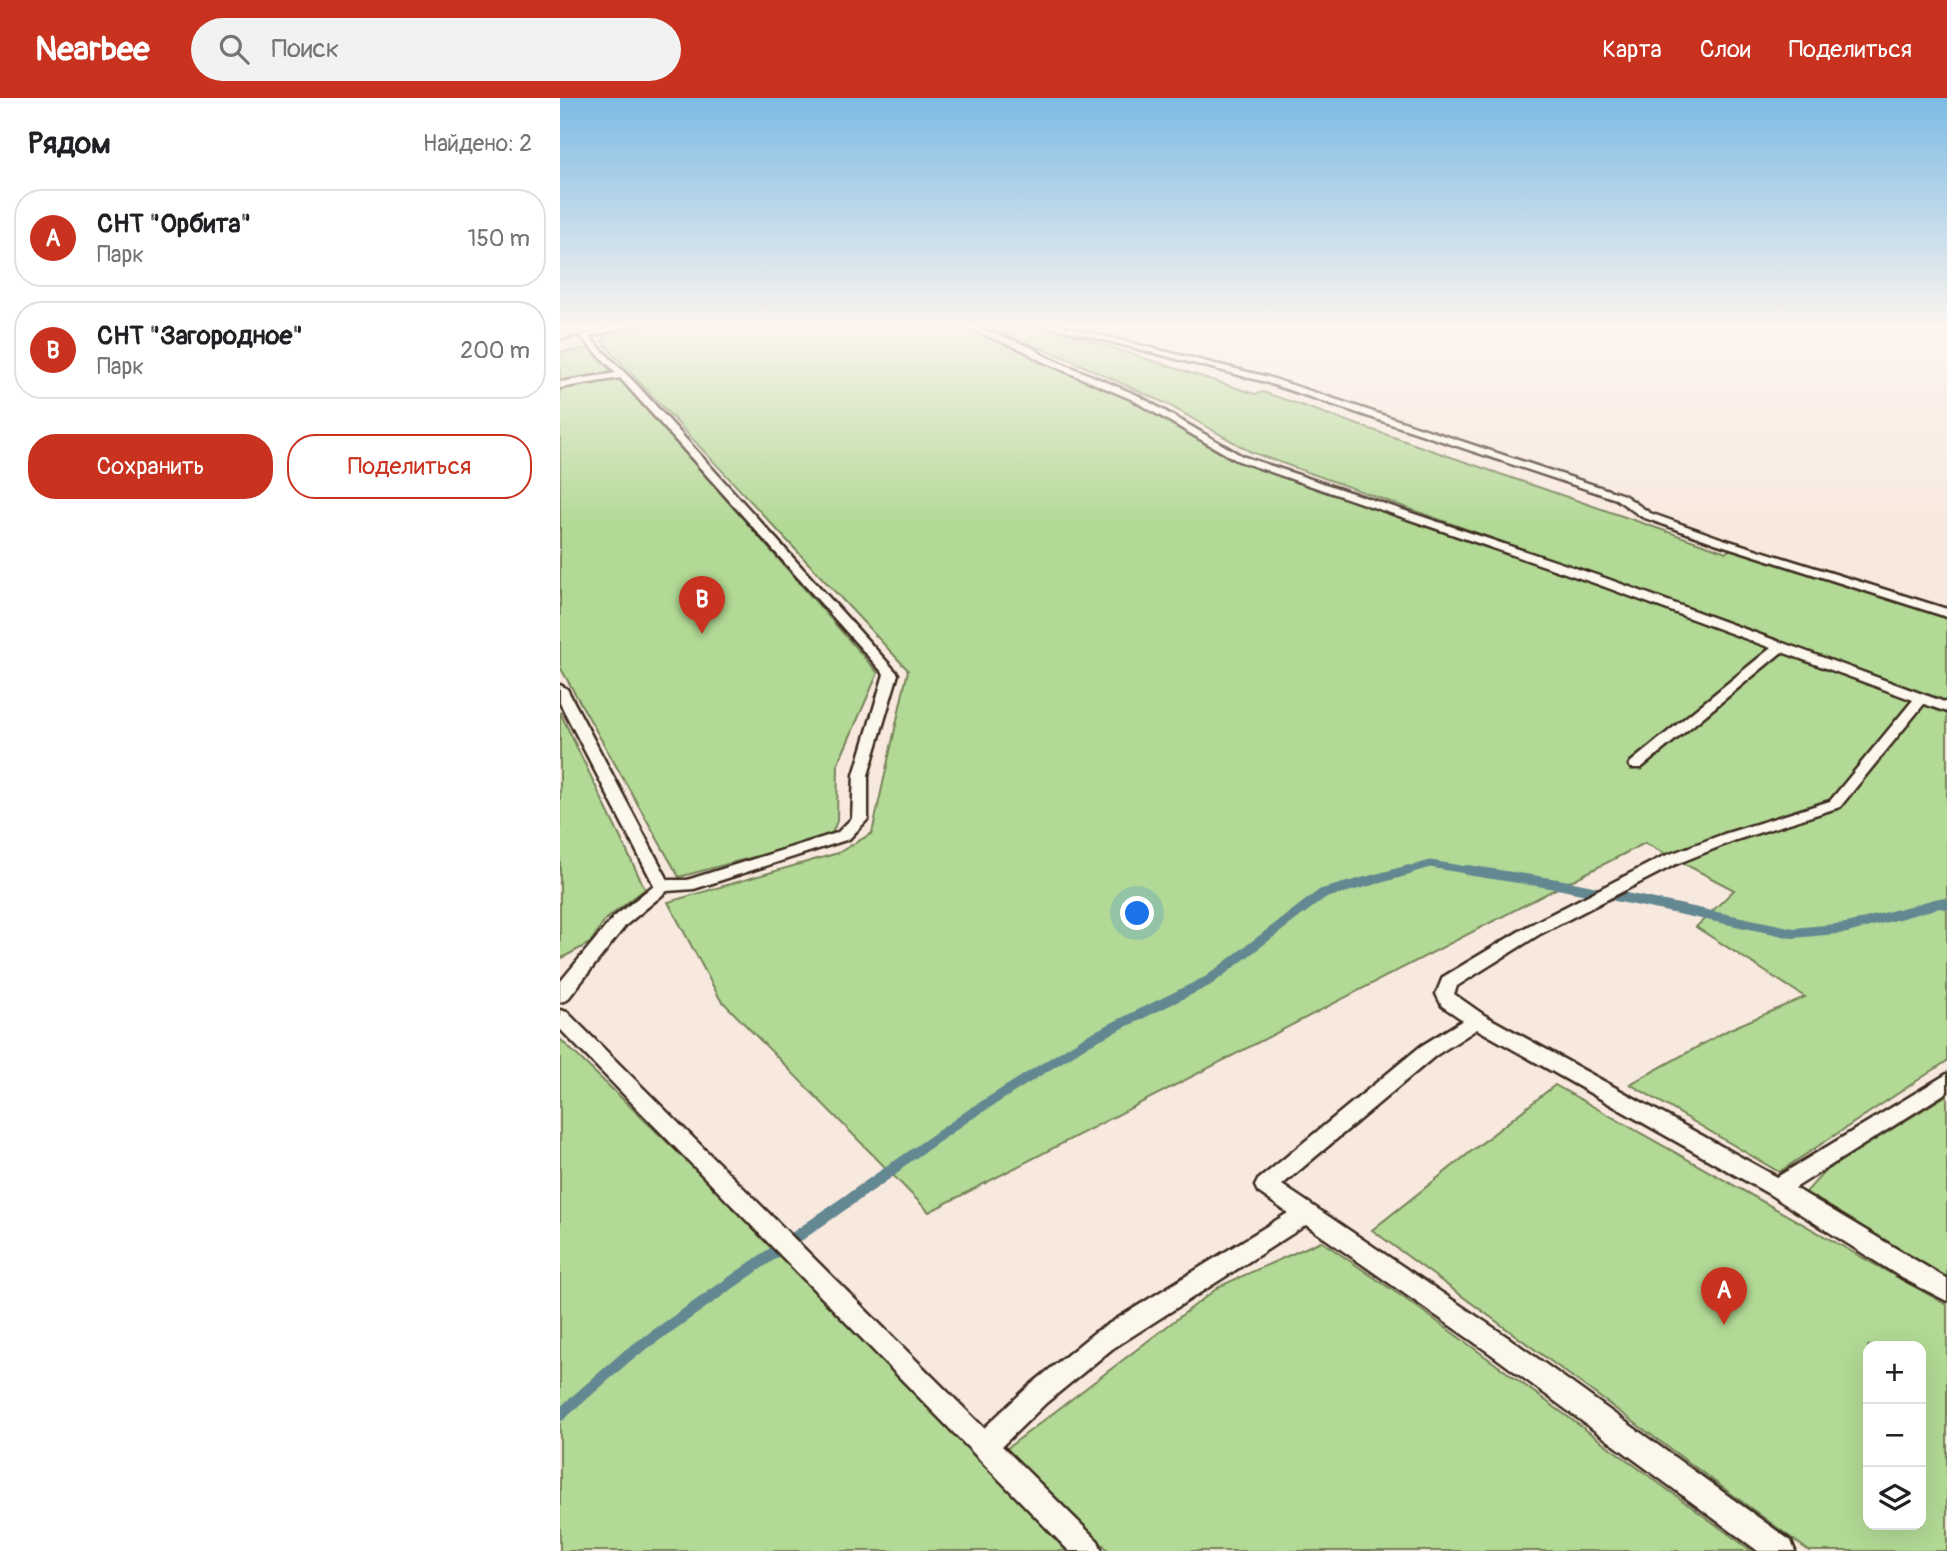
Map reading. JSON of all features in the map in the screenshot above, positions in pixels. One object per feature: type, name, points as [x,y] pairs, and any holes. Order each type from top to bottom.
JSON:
[{"type":"lane","points":[[560,995],[620,921],[663,886],[688,885],[843,836],[860,819],[861,775],[891,674],[639,393]]},
{"type":"lane","points":[[1124,393],[1239,458],[1601,581],[1947,708]]},
{"type":"lane","points":[[1307,393],[1620,497],[1646,515],[1719,541],[1947,613]]},
{"type":"lane","points":[[1636,765],[1781,646]]},
{"type":"lane","points":[[560,689],[663,886]]},
{"type":"lane","points":[[1922,698],[1835,804],[1730,837],[1668,861],[1534,930],[1449,982],[1444,994],[1449,1001],[1477,1020],[1777,1188],[1947,1291]]},
{"type":"lane","points":[[560,1017],[1088,1551]]},
{"type":"lane","points":[[1477,1020],[1428,1051],[1266,1186],[1500,1346],[1781,1551]]},
{"type":"lane","points":[[1777,1188],[1947,1082]]},
{"type":"lane","points":[[983,1446],[1037,1395],[1103,1341],[1305,1214]]},
{"type":"green space","points":[[560,393],[633,393],[878,673],[838,764],[837,821],[831,836],[679,877],[560,667]]},
{"type":"green space","points":[[649,393],[1122,393],[1237,457],[1415,516],[1947,712],[1947,1061],[1779,1172],[1630,1084],[1730,1029],[1805,997],[1696,927],[1734,890],[1645,843],[929,1212],[720,999],[668,902],[838,853],[872,833],[908,670]]},
{"type":"green space","points":[[1143,393],[1265,393],[1726,552],[1734,548],[1947,613],[1947,701],[1251,452]]},
{"type":"green space","points":[[560,712],[645,889],[605,920],[590,943],[560,959]]},
{"type":"green space","points":[[560,1039],[714,1187],[1069,1551],[560,1551]]},
{"type":"green space","points":[[1555,1085],[1947,1305],[1947,1551],[1809,1551],[1372,1230]]},
{"type":"green space","points":[[1947,1095],[1947,1280],[1814,1204],[1806,1192],[1825,1171]]},
{"type":"green space","points":[[1321,1241],[1420,1309],[1752,1551],[1109,1551],[1006,1449],[1220,1286]]},
{"type":"waterway","points":[[1403,872],[1430,864],[1478,872]]},
{"type":"waterway","points":[[893,1168],[969,1115],[1088,1040],[1208,981],[1322,894],[1409,870]]},
{"type":"waterway","points":[[1467,870],[1563,885],[1793,933],[1847,928],[1939,903],[1947,904]]},
{"type":"waterway","points":[[560,1415],[628,1355],[896,1167]]},
{"type":"place","name":"СНТ \"Загородное\"","points":[[702,634]]},
{"type":"place","name":"CНТ \"Орбита\"","points":[[1724,1325]]}]
